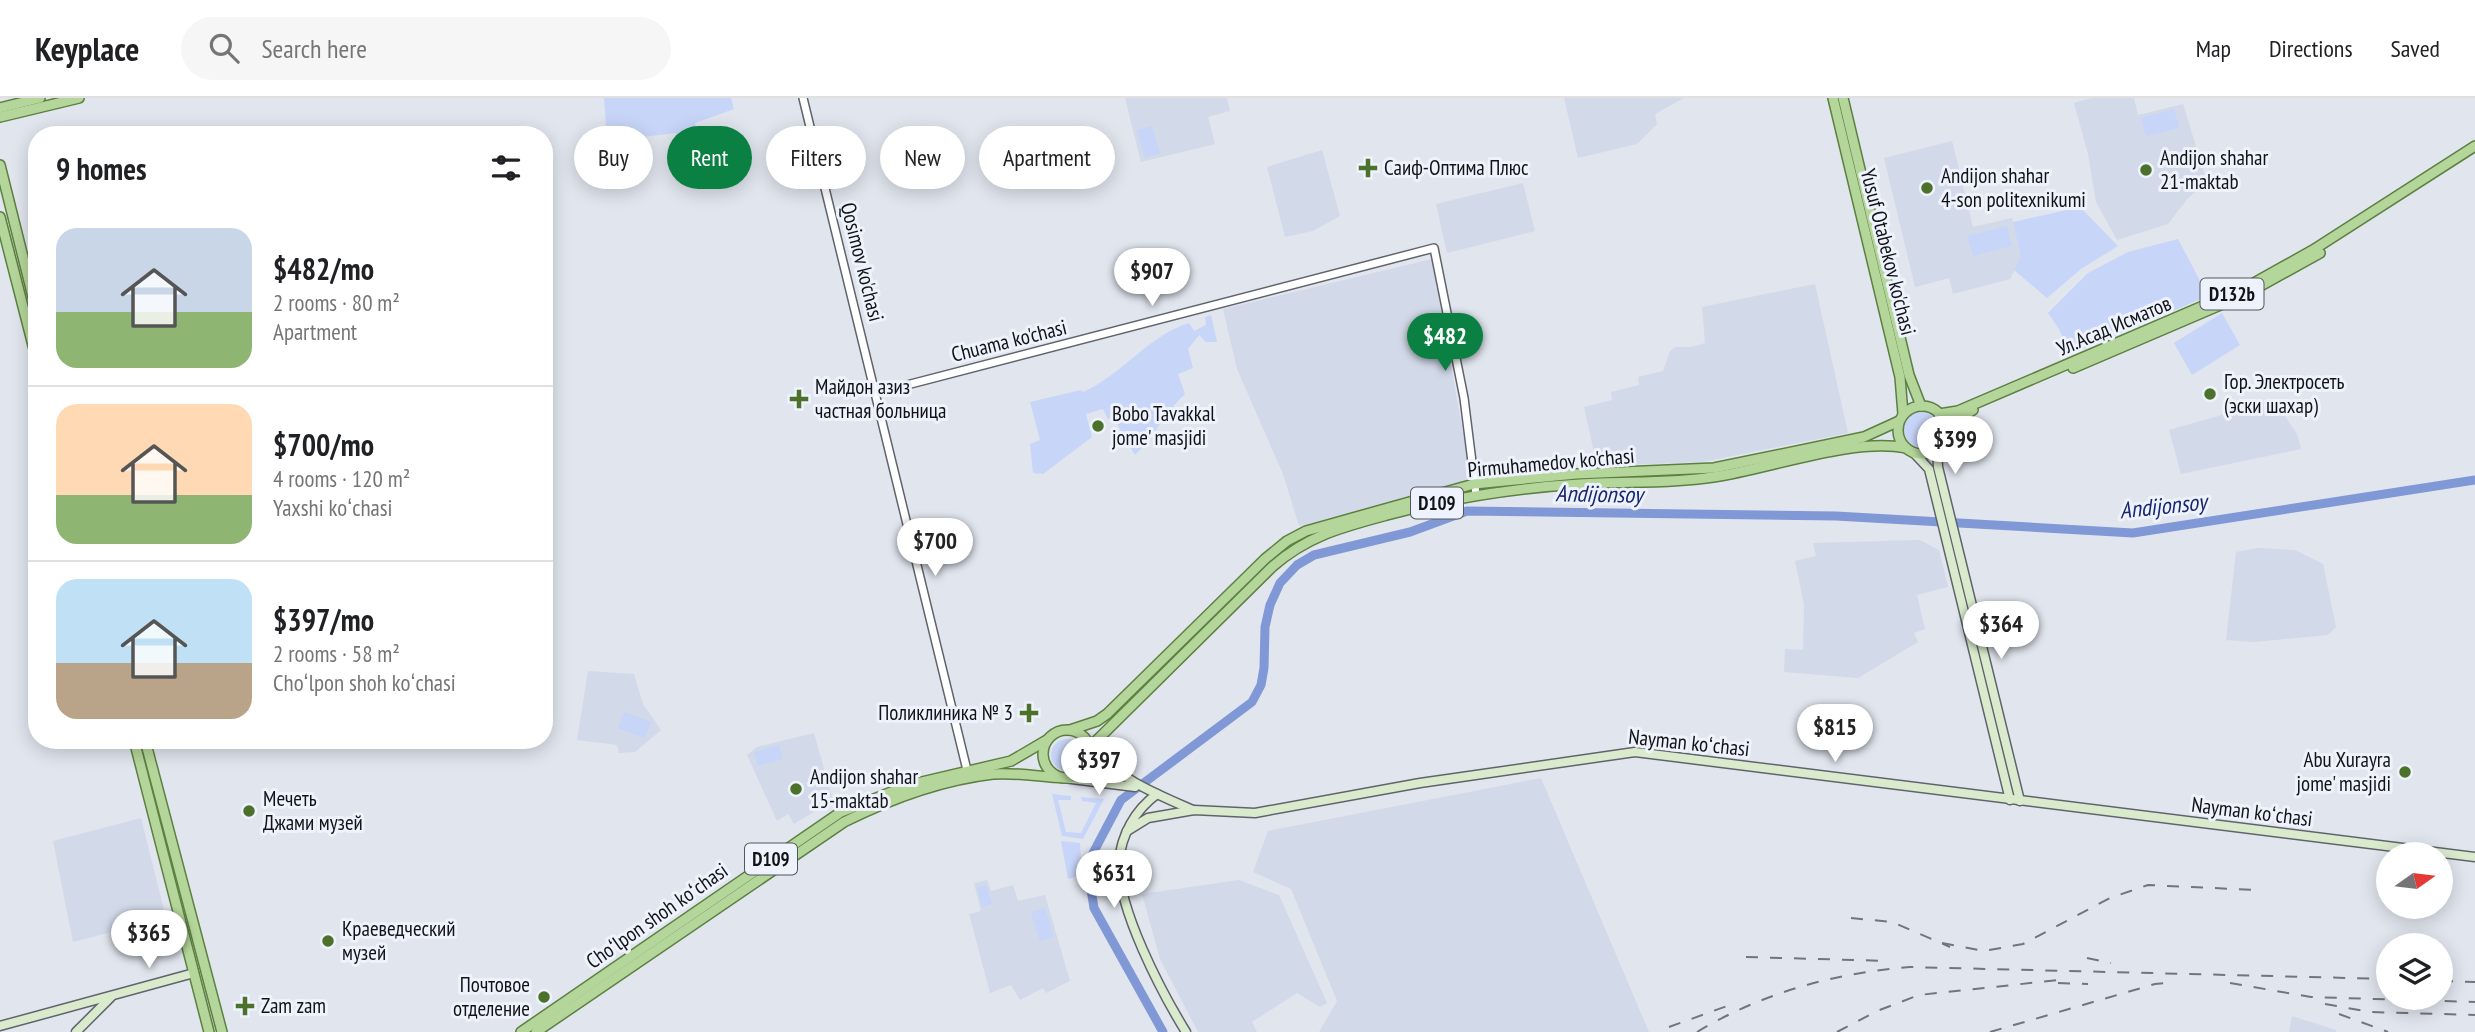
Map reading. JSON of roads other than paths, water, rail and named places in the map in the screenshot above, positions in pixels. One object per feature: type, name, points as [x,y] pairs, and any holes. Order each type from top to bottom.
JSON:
[{"type":"main road","points":[[1,111],[40,98]]},
{"type":"main road","points":[[1,111],[79,98]]},
{"type":"main road","name":"Yusuf Otabekov ko'chasi","points":[[1832,98],[1900,377],[1901,418]]},
{"type":"main road","name":"Yusuf Otabekov ko'chasi","points":[[1843,98],[1909,375],[1922,406]]},
{"type":"main road","name":"Ул.Асад Исматов","points":[[1945,428],[1973,410],[2022,387],[2245,288],[2314,250],[2475,146]]},
{"type":"main road","name":"Ул.Асад Исматов","points":[[1939,414],[1958,411],[2022,387],[2246,295],[2318,255],[2475,154]]},
{"type":"main road","points":[[0,164],[28,277]]},
{"type":"main road","points":[[0,218],[28,326]]},
{"type":"main road","points":[[1922,406],[1939,414],[1945,428],[1936,458],[1943,506],[2015,800]]},
{"type":"main road","name":"D109","points":[[1901,418],[1922,406]]},
{"type":"main road","points":[[1901,418],[1899,436],[1910,450],[1926,463],[1943,506]]},
{"type":"main road","name":"Pirmuhamedov ko'chasi","points":[[1070,730],[1097,721],[1107,714],[1287,541],[1348,517],[1475,489],[1576,474],[1714,468],[1864,437],[1901,418]]},
{"type":"main road","name":"Pirmuhamedov ko'chasi","points":[[1090,747],[1295,547],[1351,524],[1475,489],[1700,479],[1867,446],[1910,450]]},
{"type":"main road","name":"D109","points":[[1910,450],[1926,453],[1937,448]]},
{"type":"main road","points":[[1070,730],[1082,735],[1107,766],[1138,787]]},
{"type":"main road","name":"D109","points":[[1047,740],[1057,732],[1070,730]]},
{"type":"main road","points":[[1047,740],[1042,755],[1044,764],[1055,776],[1138,787],[1194,810]]},
{"type":"main road","name":"Choʻlpon shoh koʻchasi","points":[[536,1032],[841,812],[896,789],[1011,761],[1047,740]]},
{"type":"main road","name":"D109","points":[[1063,778],[1079,775],[1086,770],[1090,763],[1090,747]]},
{"type":"main road","points":[[136,749],[209,1032]]},
{"type":"main road","points":[[147,749],[222,1032]]},
{"type":"main road","name":"Nayman koʻchasi","points":[[1194,810],[1255,813],[1411,785],[1635,751],[2475,857]]},
{"type":"main road","name":"Choʻlpon shoh koʻchasi","points":[[521,1032],[709,907],[844,822],[885,802],[923,790],[994,774],[1063,778]]},
{"type":"main road","points":[[1157,794],[1142,805],[1127,831],[1119,859],[1125,898],[1150,964],[1186,1032]]},
{"type":"main road","points":[[1127,831],[1148,818],[1194,810]]},
{"type":"main road","points":[[0,1026],[194,973]]},
{"type":"main road","points":[[76,1032],[113,995]]},
{"type":"main road","points":[[201,1003],[213,1000]]},
{"type":"street","name":"Qosimov ko'chasi","points":[[803,98],[967,770]]},
{"type":"street","name":"Chuama ko'chasi","points":[[876,393],[1434,248],[1464,398],[1475,489]]},
{"type":"waterway","name":"Andijonsoy","points":[[1163,1032],[1094,908],[1088,871],[1092,855],[1121,800],[1252,702],[1261,685],[1265,627],[1270,605],[1280,583],[1297,565],[1314,555],[1410,532],[1467,511],[1836,516],[2133,533],[2475,480]]},
{"type":"railway","points":[[1942,943],[1984,951],[2023,944],[2110,898],[2148,885],[2256,890]]},
{"type":"railway","points":[[1851,918],[1892,922],[1950,947]]},
{"type":"railway","points":[[1746,957],[1889,961]]},
{"type":"railway","points":[[2087,958],[2111,963]]},
{"type":"railway","points":[[1697,1032],[1747,1006],[1799,987],[1854,974],[1910,967],[2376,979]]},
{"type":"railway","points":[[1837,1032],[1877,1011],[1919,995],[2068,979]]},
{"type":"railway","points":[[2453,981],[2475,982]]},
{"type":"railway","points":[[1990,1032],[2155,984],[2174,982]]},
{"type":"railway","points":[[2058,983],[2088,984]]},
{"type":"railway","points":[[2230,983],[2311,997],[2475,1002]]},
{"type":"railway","points":[[2325,1004],[2370,1012],[2475,1015]]},
{"type":"railway","points":[[1669,1027],[1727,1006]]},
{"type":"railway","points":[[2339,1014],[2388,1032]]},
{"type":"place","name":"Саиф-Оптима Плюс","points":[[1368,168]]},
{"type":"place","name":"Andijon shahar 21-maktab","points":[[2146,170]]},
{"type":"place","name":"Andijon shahar 4-son politexnikumi","points":[[1927,188]]},
{"type":"place","name":"Гор. Электросеть (эски шахар)","points":[[2210,394]]},
{"type":"place","name":"Майдон азиз частная больница","points":[[799,399]]},
{"type":"place","name":"Bobo Tavakkal jome' masjidi","points":[[1098,426]]},
{"type":"place","name":"Поликлиника № 3","points":[[1029,713]]},
{"type":"place","name":"Abu Xurayra jome' masjidi","points":[[2405,772]]},
{"type":"place","name":"Andijon shahar 15-maktab","points":[[796,789]]},
{"type":"place","name":"Мечеть Джами музей","points":[[249,811]]},
{"type":"place","name":"Краеведческий музей","points":[[328,941]]},
{"type":"place","name":"Почтовое отделение","points":[[544,997]]},
{"type":"place","name":"Zam zam","points":[[245,1006]]}]
